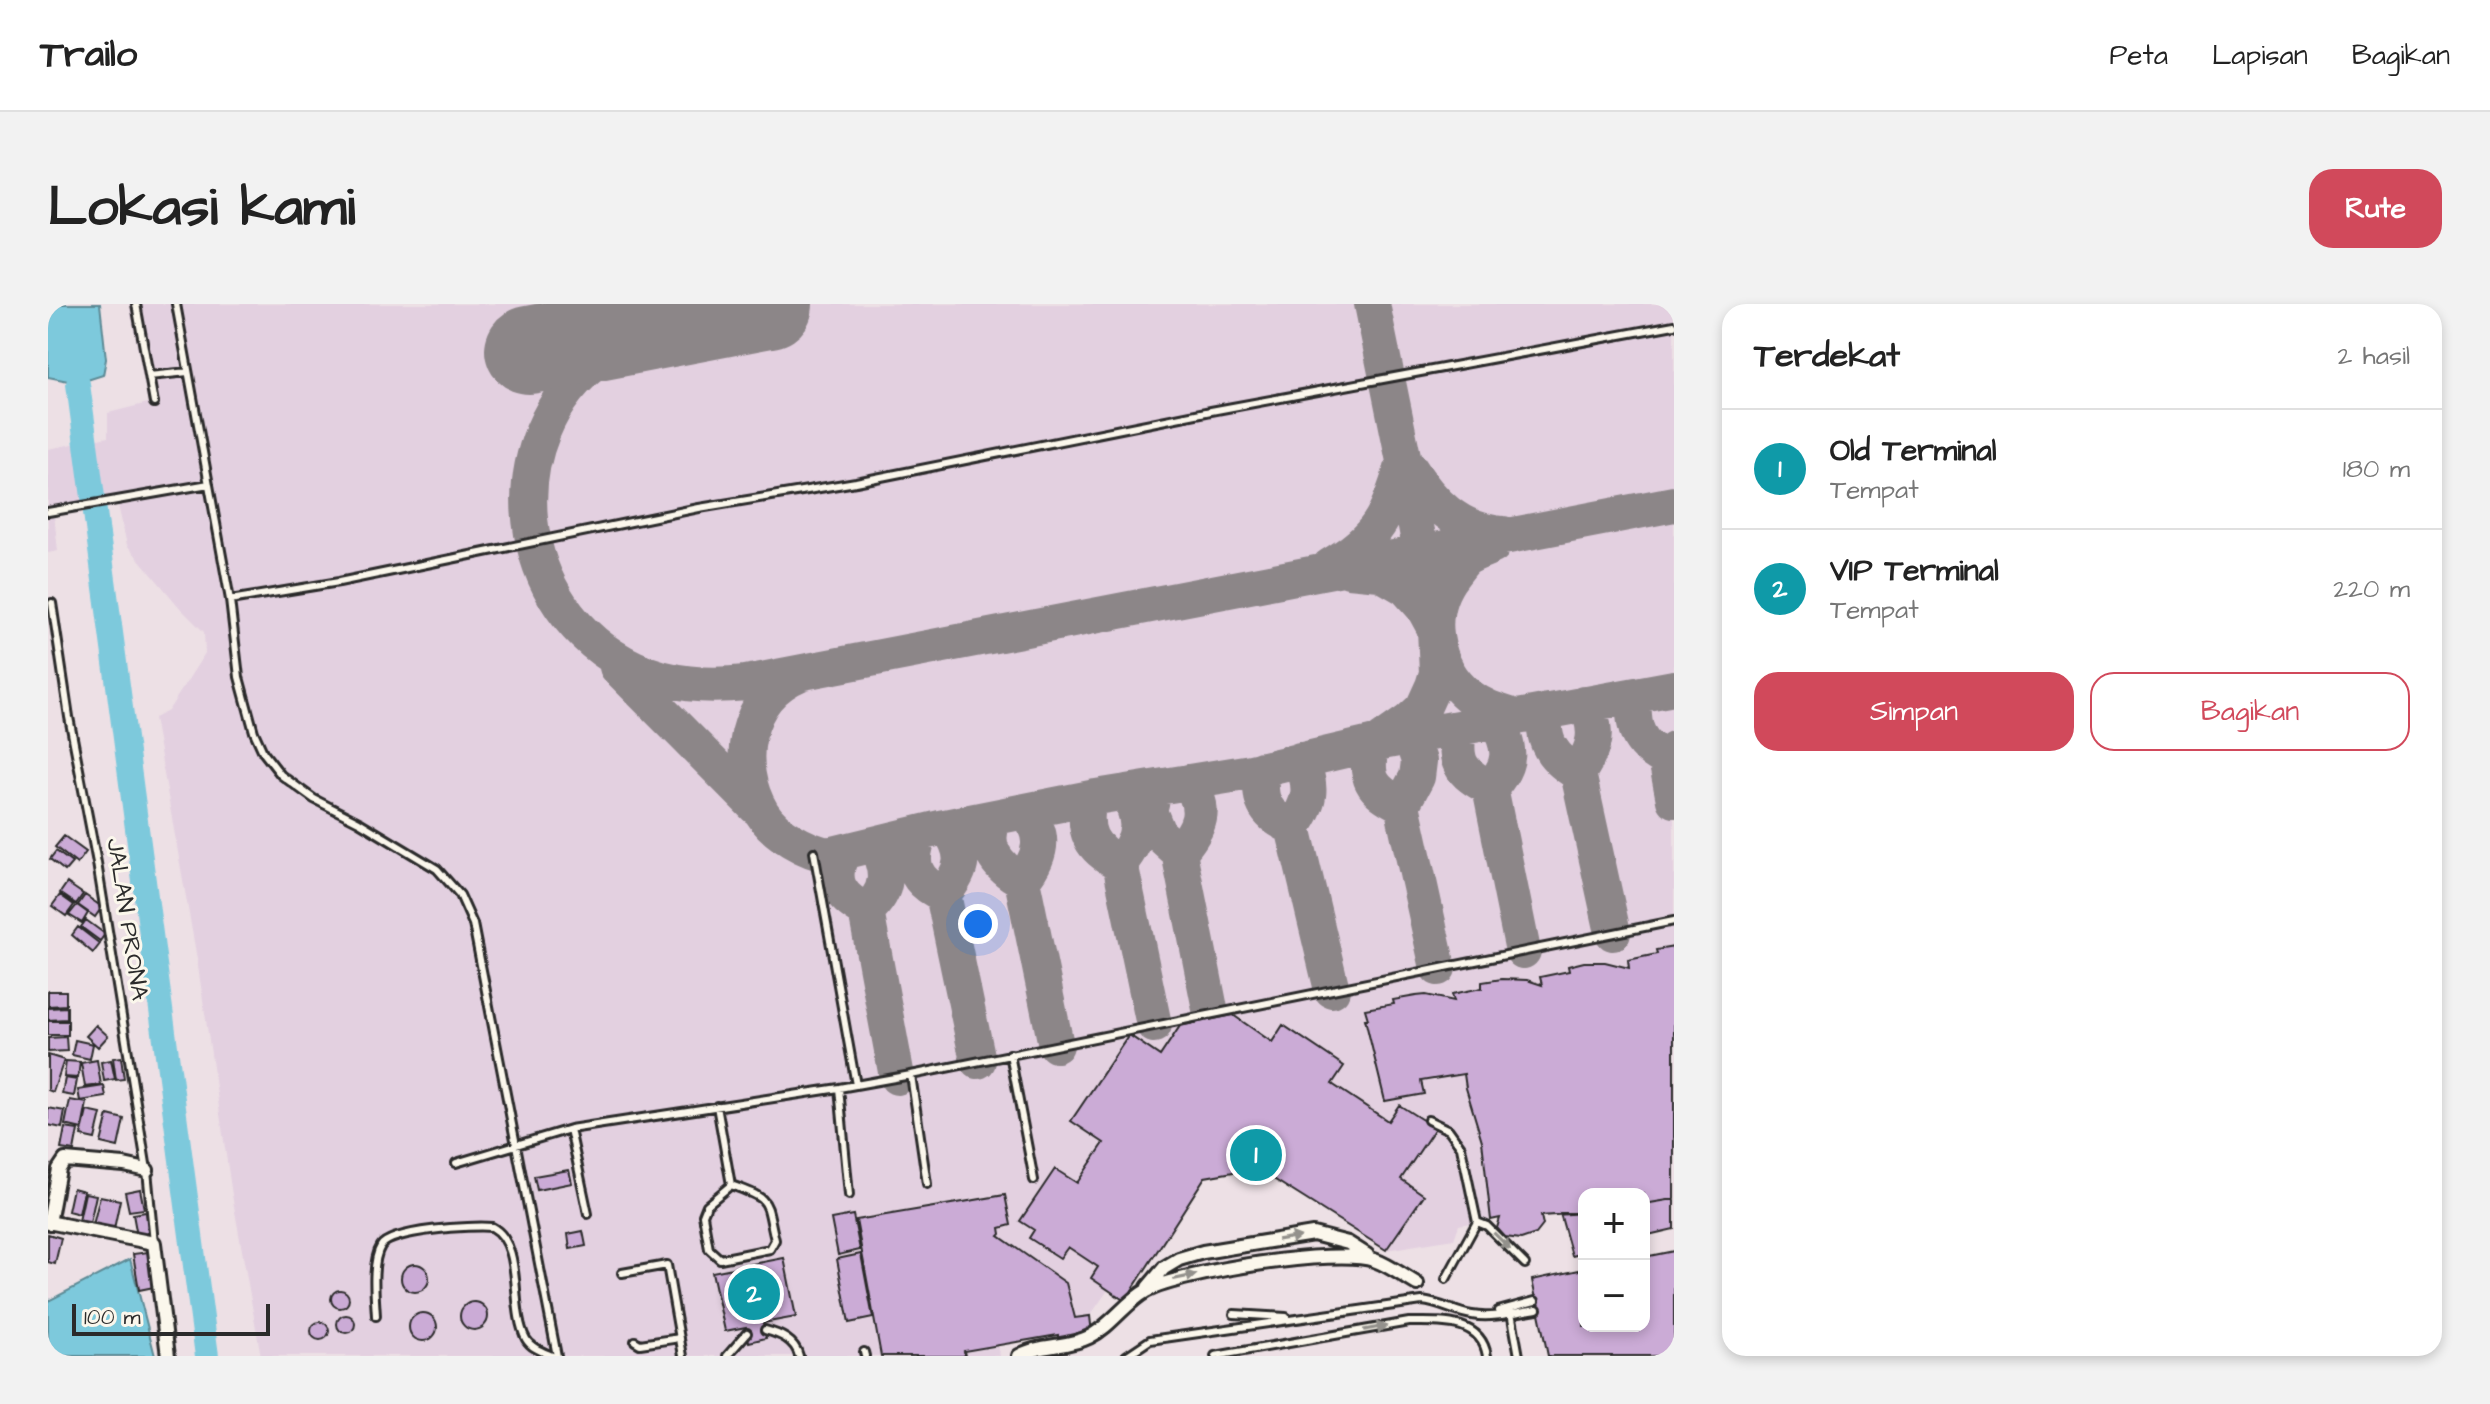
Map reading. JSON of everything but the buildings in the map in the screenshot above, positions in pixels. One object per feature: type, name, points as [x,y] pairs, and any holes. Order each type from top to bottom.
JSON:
[{"type":"street","points":[[147,1170],[65,1160],[59,1169],[48,1222],[154,1243]]},
{"type":"street","points":[[1019,1356],[1092,1336],[1143,1293],[1164,1268],[1179,1259],[1203,1252],[1313,1234],[1348,1243],[1417,1284]]},
{"type":"street","name":"JALAN PRONA","points":[[154,1243],[168,1356]]},
{"type":"street","points":[[1143,1293],[1187,1276],[1298,1259],[1335,1255],[1374,1260]]},
{"type":"lane","points":[[136,304],[154,403]]},
{"type":"lane","points":[[176,304],[230,600],[239,677],[254,732],[263,752],[281,775],[314,799],[437,869],[460,895],[473,924],[555,1356]]},
{"type":"lane","points":[[230,600],[339,582],[699,508],[856,482],[1211,411],[1674,325]]},
{"type":"lane","points":[[149,376],[188,372]]},
{"type":"lane","points":[[48,512],[209,484]]},
{"type":"lane","name":"JALAN PRONA","points":[[52,603],[147,1170],[154,1243]]},
{"type":"lane","points":[[814,852],[856,1085]]},
{"type":"lane","points":[[456,1163],[570,1129],[911,1075],[1674,921]]},
{"type":"lane","points":[[1010,1054],[1034,1180]]},
{"type":"lane","points":[[911,1075],[927,1184]]},
{"type":"lane","points":[[839,1088],[849,1195]]},
{"type":"lane","points":[[717,1106],[731,1185]]},
{"type":"lane","points":[[1428,1120],[1449,1130],[1461,1147],[1477,1222],[1446,1279]]},
{"type":"lane","points":[[570,1129],[588,1214]]},
{"type":"lane","points":[[731,1185],[760,1195],[766,1201],[775,1240],[770,1249],[720,1259],[709,1249],[703,1215],[707,1205],[731,1185]]},
{"type":"lane","points":[[1477,1222],[1487,1226],[1525,1264]]},
{"type":"lane","points":[[376,1316],[376,1268],[383,1242],[439,1230],[492,1227],[505,1237],[526,1339],[532,1346],[555,1356]]},
{"type":"lane","points":[[622,1273],[667,1265],[683,1356]]},
{"type":"lane","points":[[1417,1284],[1422,1301]]},
{"type":"lane","points":[[1126,1356],[1150,1340],[1422,1301],[1483,1316],[1537,1309]]},
{"type":"lane","points":[[1483,1316],[1535,1301]]},
{"type":"lane","points":[[1511,1312],[1519,1356]]},
{"type":"lane","points":[[1234,1314],[1302,1318]]},
{"type":"lane","points":[[1215,1356],[1409,1322],[1453,1323],[1476,1332],[1487,1356]]},
{"type":"lane","points":[[765,1330],[780,1334],[797,1347],[799,1356]]},
{"type":"lane","points":[[727,1356],[747,1333]]},
{"type":"lane","points":[[635,1341],[640,1344],[680,1338]]},
{"type":"shaded area","points":[[129,304],[1674,304],[1674,1229],[1650,1235],[1650,1188],[1578,1188],[1578,1254],[1572,1256],[1559,1213],[1542,1216],[1541,1230],[1530,1238],[1512,1240],[1505,1237],[1497,1228],[1499,1218],[1459,1225],[1454,1239],[1386,1250],[1256,1168],[1205,1177],[1125,1301],[1108,1290],[1090,1316],[1092,1334],[1058,1340],[1057,1335],[998,1345],[1000,1356],[261,1356],[232,1195],[196,953],[154,718],[168,711],[205,653],[204,632],[127,545],[118,505],[54,515],[58,551],[48,553],[48,449],[108,437],[108,413],[148,403]]},
{"type":"water","points":[[48,304],[100,304],[106,359],[103,375],[78,383],[48,377]]},
{"type":"water","points":[[130,1259],[155,1356],[48,1356],[48,1301]]},
{"type":"waterway","points":[[78,384],[207,1356]]},
{"type":"taxiway","points":[[1372,304],[1435,629]]},
{"type":"taxiway","points":[[703,317],[637,338],[602,357],[566,391],[543,431],[531,476],[530,521],[541,566],[562,607],[593,642],[634,668],[675,681],[717,685],[746,683],[1674,504]]},
{"type":"taxiway","points":[[1330,566],[1360,545],[1378,525],[1403,466]]},
{"type":"taxiway","points":[[1409,467],[1437,503],[1459,521],[1487,532],[1503,534]]},
{"type":"taxiway","points":[[1493,546],[1465,559],[1453,574],[1438,605],[1436,639],[1440,655],[1457,685],[1481,704],[1516,717]]},
{"type":"taxiway","points":[[1349,570],[1380,573],[1406,588],[1423,607],[1435,629],[1437,673],[1423,708],[1382,740]]},
{"type":"taxiway","points":[[617,667],[756,807]]},
{"type":"taxiway","points":[[799,674],[780,685],[755,715],[746,754],[748,774],[753,794],[768,821],[801,845],[829,855],[940,828],[1096,797],[1251,772],[1371,744],[1674,688]]},
{"type":"taxiway","points":[[1634,696],[1638,734],[1648,747],[1666,759]]},
{"type":"taxiway","points":[[1584,704],[1594,731],[1588,756],[1578,773],[1613,933]]},
{"type":"taxiway","points":[[1547,711],[1545,731],[1550,748],[1562,762],[1578,773]]},
{"type":"taxiway","points":[[1490,788],[1502,772],[1507,756],[1505,740],[1496,721]]},
{"type":"taxiway","points":[[1459,728],[1457,749],[1461,765],[1471,777],[1490,788]]},
{"type":"taxiway","points":[[1411,737],[1419,761],[1417,777],[1402,805],[1438,968]]},
{"type":"taxiway","points":[[1371,744],[1369,766],[1372,782],[1383,794],[1402,805]]},
{"type":"taxiway","points":[[1674,749],[1666,759],[1674,800]]},
{"type":"taxiway","points":[[1300,760],[1307,778],[1308,795],[1293,827],[1332,990]]},
{"type":"taxiway","points":[[1262,769],[1261,789],[1265,805],[1275,817],[1293,827]]},
{"type":"taxiway","points":[[1179,852],[1192,835],[1199,818],[1198,801],[1189,782]]},
{"type":"taxiway","points":[[1490,788],[1523,951]]},
{"type":"taxiway","points":[[1126,792],[1135,812],[1137,829],[1136,837],[1120,863],[1154,1025]]},
{"type":"taxiway","points":[[1154,792],[1149,811],[1158,833],[1179,852],[1211,1014]]},
{"type":"taxiway","points":[[1089,799],[1087,821],[1091,838],[1102,852],[1120,863]]},
{"type":"taxiway","points":[[1022,880],[1034,863],[1039,846],[1036,829],[1025,812]]},
{"type":"taxiway","points":[[995,818],[989,837],[990,846],[1005,869],[1022,880]]},
{"type":"taxiway","points":[[948,827],[958,845],[960,861],[956,877],[943,894],[978,1061]]},
{"type":"taxiway","points":[[920,833],[914,853],[916,870],[925,883],[943,894]]},
{"type":"taxiway","points":[[866,911],[880,895],[885,880],[883,863],[875,844]]},
{"type":"taxiway","points":[[842,854],[837,873],[839,888],[849,900],[866,911]]},
{"type":"taxiway","points":[[1022,880],[1056,1045]]},
{"type":"taxiway","points":[[866,911],[897,1077]]},
{"type":"runway","points":[[529,350],[769,304]]},
{"type":"place","name":"Old Terminal","points":[[1256,1155]]},
{"type":"place","name":"VIP Terminal","points":[[754,1294]]}]
